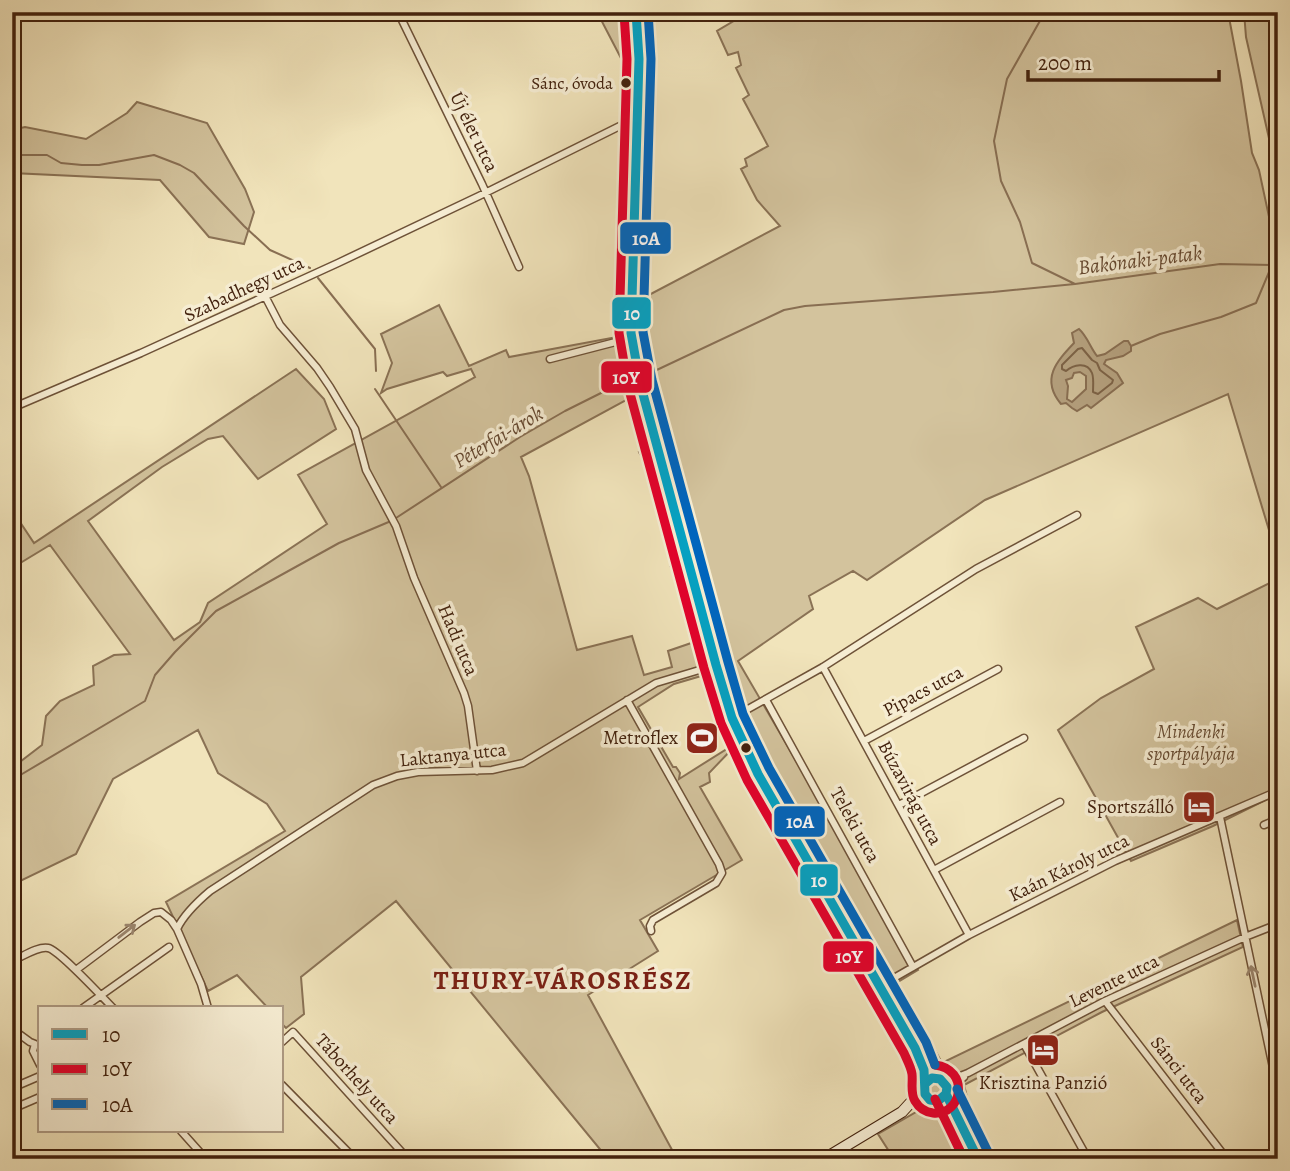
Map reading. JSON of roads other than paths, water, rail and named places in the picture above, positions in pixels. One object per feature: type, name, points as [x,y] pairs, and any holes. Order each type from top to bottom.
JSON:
[{"type":"main road","points":[[636,12],[639,59],[631,338],[639,379],[716,665],[732,718],[758,774],[926,1067],[946,1083],[941,1097],[902,1112],[824,1159]]},
{"type":"main road","points":[[915,1048],[924,1070],[927,1097],[941,1097]]},
{"type":"main road","points":[[902,1112],[931,1078],[939,1078]]},
{"type":"street","name":"Új élet utca","points":[[398,12],[519,267]]},
{"type":"street","name":"Szabadhegy utca","points":[[12,408],[265,296],[486,193],[638,117]]},
{"type":"street","name":"Hadi utca","points":[[265,296],[280,325],[317,368],[347,415],[358,439],[366,470],[396,526],[414,579],[466,698],[477,771]]},
{"type":"street","points":[[550,359],[631,338]]},
{"type":"street","points":[[732,718],[823,667],[975,569],[1077,515]]},
{"type":"street","name":"Laktanya utca","points":[[177,929],[195,904],[210,891],[373,785],[418,772],[477,771],[523,763],[664,680],[716,665]]},
{"type":"street","name":"Búzavirág utca","points":[[823,667],[969,935]]},
{"type":"street","name":"Pipacs utca","points":[[864,741],[998,669]]},
{"type":"street","points":[[627,700],[722,873],[716,883],[653,920],[651,931]]},
{"type":"street","name":"Teleki utca","points":[[766,700],[913,967]]},
{"type":"street","points":[[899,805],[1024,738]]},
{"type":"street","name":"Kaán Károly utca","points":[[880,986],[969,935],[1115,861],[1278,791]]},
{"type":"street","points":[[934,870],[1060,802]]},
{"type":"street","points":[[1220,817],[1278,1091]]},
{"type":"street","points":[[1264,825],[1278,819]]},
{"type":"street","points":[[76,971],[154,912],[161,912],[177,929],[201,984],[207,1006]]},
{"type":"street","name":"Levente utca","points":[[939,1078],[955,1078],[968,1073],[1105,1001],[1278,924]]},
{"type":"street","points":[[86,1006],[169,947]]},
{"type":"street","points":[[12,961],[39,949],[49,948],[111,1006]]},
{"type":"street","name":"Sánci utca","points":[[1105,1001],[1227,1159]]},
{"type":"street","points":[[12,1026],[30,1042],[37,1042],[33,1051],[38,1061]]},
{"type":"street","name":"Táborhely utca","points":[[284,1040],[293,1032],[408,1159]]},
{"type":"street","points":[[12,1038],[19,1034]]},
{"type":"street","points":[[1024,1044],[1088,1159]]},
{"type":"street","name":"Levente utca","points":[[941,1097],[968,1073]]},
{"type":"street","points":[[12,1088],[38,1077]]},
{"type":"street","points":[[284,1087],[355,1159]]},
{"type":"street","points":[[941,1097],[978,1159]]},
{"type":"street","points":[[12,1109],[38,1098]]},
{"type":"street","points":[[182,1132],[206,1159]]},
{"type":"water","points":[[1079,329],[1097,356],[1105,354],[1124,341],[1128,341],[1131,346],[1131,351],[1106,360],[1104,364],[1117,373],[1123,383],[1091,408],[1087,405],[1077,411],[1066,403],[1061,404],[1055,395],[1051,378],[1057,364],[1074,343],[1072,333]],"holes":[[[1080,372],[1086,376],[1086,389],[1072,402],[1067,399],[1066,380],[1072,378],[1074,373]]]},
{"type":"waterway","name":"Bakónaki-patak","points":[[1045,12],[1007,79],[994,141],[1001,181],[1020,222],[1032,263],[1075,284],[1220,264],[1272,265],[1256,303],[1131,346]]},
{"type":"waterway","points":[[12,155],[47,155],[61,163],[82,165],[99,165],[154,155],[194,173],[270,250],[310,268]]},
{"type":"waterway","points":[[318,278],[375,349],[376,371]]},
{"type":"waterway","name":"Péterfai-árok","points":[[644,376],[784,310],[805,306],[1075,284]]},
{"type":"waterway","name":"Péterfai-árok","points":[[396,518],[520,437],[565,411],[615,386],[636,379]]},
{"type":"waterway","points":[[375,389],[441,487]]},
{"type":"waterway","name":"Péterfai-árok","points":[[12,780],[145,701],[155,675],[216,611],[339,543],[391,521]]},
{"type":"place","name":"Sánc, óvoda","points":[[626,83]]},
{"type":"place","name":"Metroflex","points":[[702,738]]},
{"type":"place","name":"Sportszálló","points":[[1199,807]]},
{"type":"place","name":"Krisztina Panzió","points":[[1043,1050]]},
{"type":"district","name":"THURY-VÁROSRÉSZ","points":[[563,980]]},
{"type":"park label","name":"Mindenki sportpályája","points":[[1191,743]]}]
